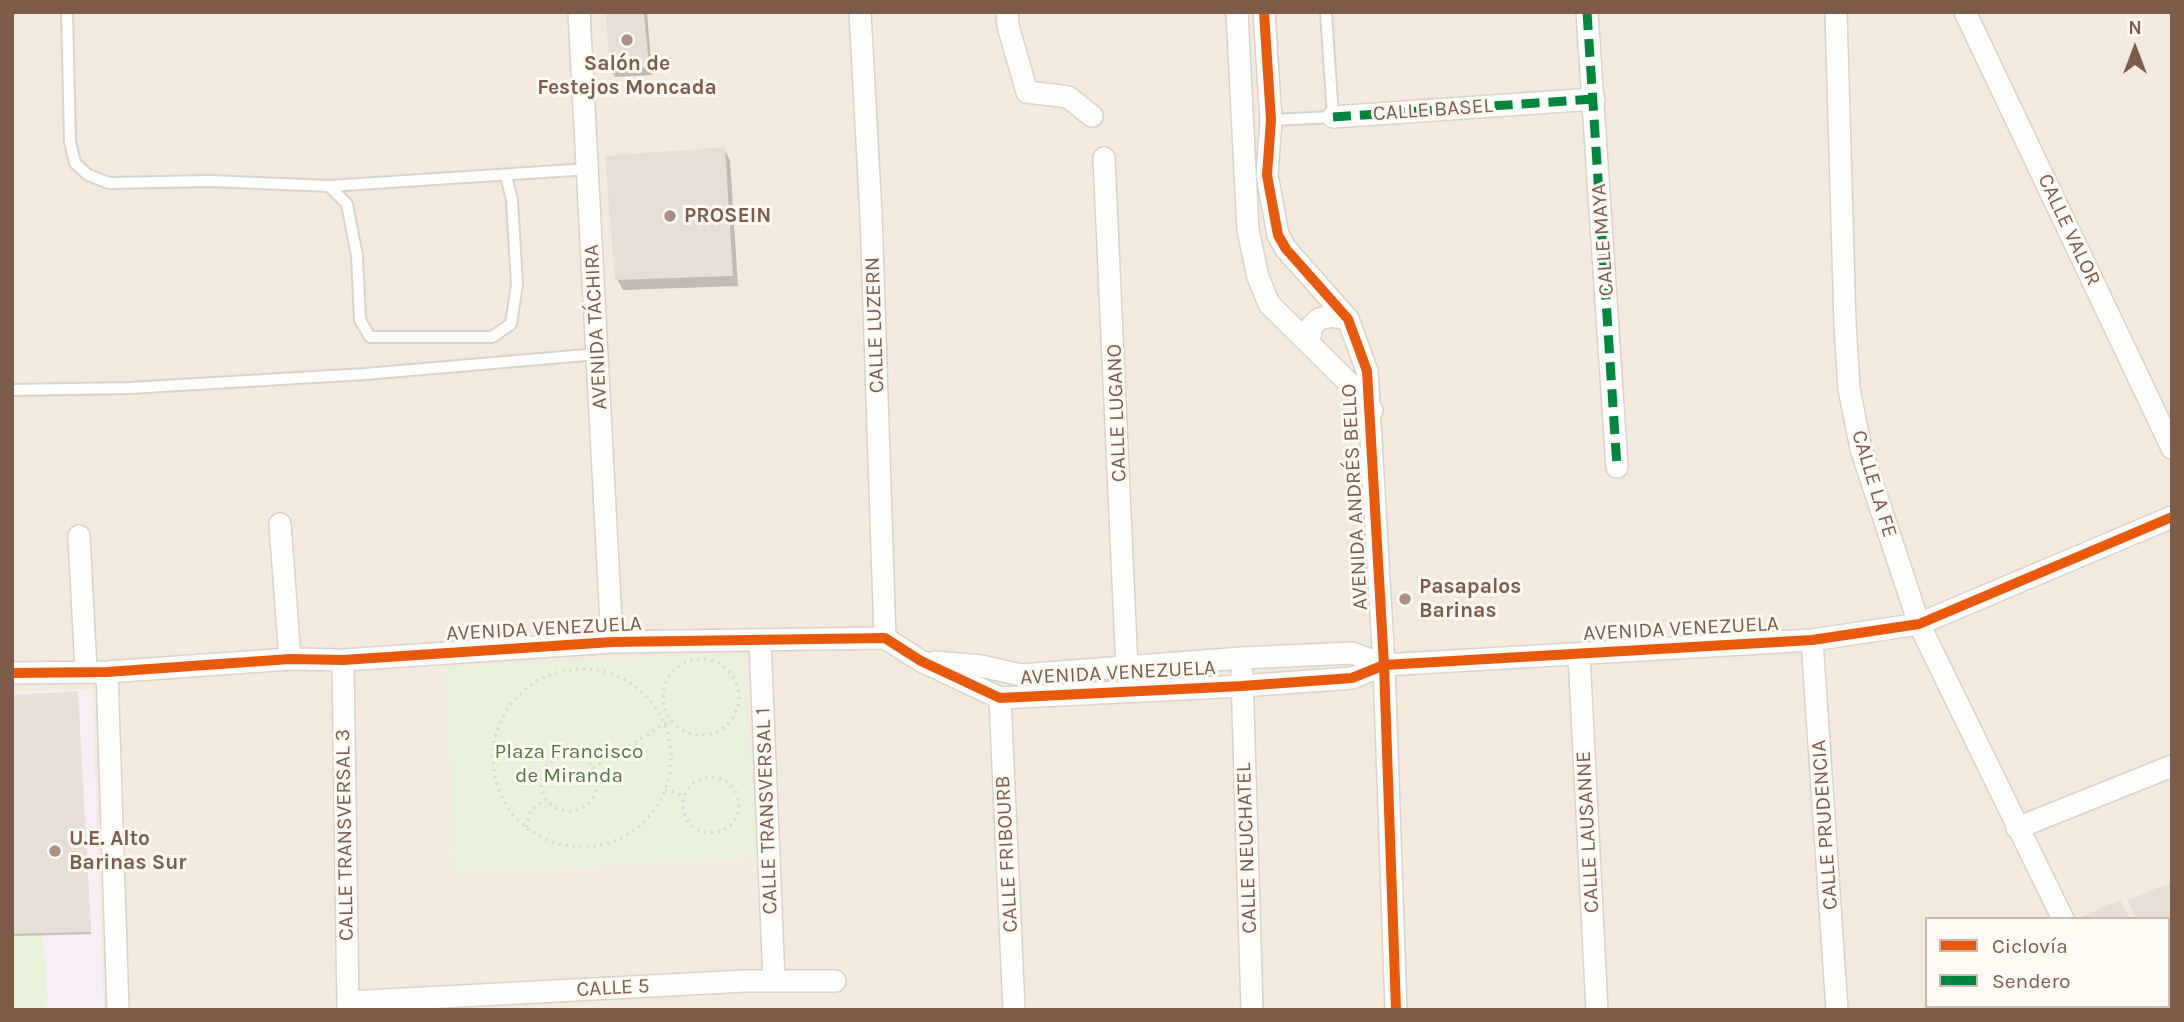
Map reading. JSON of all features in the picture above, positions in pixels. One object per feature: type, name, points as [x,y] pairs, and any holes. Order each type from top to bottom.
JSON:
[{"type":"street","name":"AVENIDA TÁCHIRA","points":[[579,12],[612,642]]},
{"type":"street","name":"CALLE LUZERN","points":[[860,12],[872,215],[885,638]]},
{"type":"street","points":[[1007,12],[1008,26],[1027,92],[1068,97],[1092,116]]},
{"type":"street","name":"AVENIDA ANDRÉS BELLO","points":[[1237,12],[1251,250],[1269,304],[1327,360],[1371,410]]},
{"type":"street","name":"AVENIDA ANDRÉS BELLO","points":[[1264,12],[1271,120],[1267,175],[1278,235],[1286,249],[1348,319],[1367,371],[1384,665],[1396,1010]]},
{"type":"street","name":"CALLE MAYA","points":[[1587,12],[1617,467]]},
{"type":"street","name":"CALLE LA FE","points":[[1836,12],[1849,389],[1861,449],[1919,624],[2062,917]]},
{"type":"street","name":"CALLE VALOR","points":[[1965,12],[2172,448]]},
{"type":"street","name":"CALLE BASEL","points":[[1333,117],[1594,99]]},
{"type":"street","name":"CALLE LUGANO","points":[[1104,158],[1127,669]]},
{"type":"street","points":[[1309,342],[1312,326],[1319,319],[1331,316],[1348,319]]},
{"type":"street","points":[[1327,360],[1346,358],[1359,347]]},
{"type":"street","name":"AVENIDA VENEZUELA","points":[[12,673],[97,671],[290,659],[342,660],[612,642],[885,638],[921,661],[1000,698],[1242,686],[1352,678],[1384,665],[1812,640],[1919,624],[2172,517]]},
{"type":"street","points":[[280,524],[290,659]]},
{"type":"street","points":[[79,536],[97,671],[118,1010]]},
{"type":"street","name":"CALLE PRUDENCIA","points":[[1812,640],[1837,1010]]},
{"type":"street","name":"CALLE TRANSVERSAL 1","points":[[760,641],[774,981]]},
{"type":"street","name":"AVENIDA VENEZUELA","points":[[921,661],[981,666],[1021,675],[1127,669],[1242,658],[1352,653],[1384,665]]},
{"type":"street","name":"CALLE LAUSANNE","points":[[1579,654],[1597,1010]]},
{"type":"street","name":"CALLE NEUCHATEL","points":[[1242,658],[1252,1010]]},
{"type":"street","name":"CALLE TRANSVERSAL 3","points":[[342,660],[348,1006]]},
{"type":"street","name":"CALLE FRIBOURB","points":[[1000,698],[1014,1010]]},
{"type":"street","points":[[2017,828],[2172,766]]},
{"type":"street","name":"CALLE 5","points":[[348,1006],[774,981],[835,981]]},
{"type":"lane","points":[[67,12],[70,142],[75,163],[88,175],[109,183],[210,181],[329,186],[589,170]]},
{"type":"lane","points":[[1326,12],[1333,117]]},
{"type":"lane","name":"CALLE BASEL","points":[[1271,120],[1333,117]]},
{"type":"lane","points":[[329,186],[347,204],[357,256],[360,320],[370,337],[492,337],[511,324],[517,284],[512,200],[506,176]]},
{"type":"lane","points":[[12,390],[130,388],[377,373],[598,354]]},
{"type":"path","points":[[704,659],[726,668],[738,690],[739,702],[727,724],[704,734],[680,729],[671,720],[665,709],[664,685],[680,665],[704,659]]},
{"type":"path","points":[[592,669],[612,673],[643,692],[656,706],[669,733],[672,764],[665,790],[653,813],[637,828],[612,841],[582,847],[551,841],[526,827],[510,811],[500,794],[493,767],[493,746],[506,710],[525,689],[555,673],[592,669]]},
{"type":"path","points":[[593,768],[671,720]]},
{"type":"path","points":[[568,754],[582,758],[593,768],[597,780],[595,792],[589,802],[579,809],[555,807],[546,799],[540,785],[543,770],[553,759],[568,754]]},
{"type":"path","points":[[711,776],[721,778],[736,790],[739,810],[732,824],[724,830],[708,832],[689,821],[684,813],[685,796],[695,781],[711,776]]},
{"type":"path","points":[[665,790],[685,796]]},
{"type":"path","points":[[526,827],[531,810],[546,799]]},
{"type":"shaded area","points":[[12,12],[2172,12],[2172,1010],[12,1010]]},
{"type":"shaded area","name":"U.E. Alto Barinas Sur","points":[[92,689],[104,1010],[12,1010],[12,692]]},
{"type":"green space","name":"Plaza Francisco de Miranda","points":[[742,653],[758,857],[455,874],[445,667]]},
{"type":"green space","points":[[43,933],[48,1010],[12,1010],[12,934]]},
{"type":"building","name":"Salón de Festejos Moncada","points":[[606,12],[644,12],[649,67],[609,70]]},
{"type":"building","name":"PROSEIN","points":[[725,147],[733,276],[615,280],[605,156]]},
{"type":"building","name":"U.E. Alto Barinas Sur","points":[[78,691],[91,932],[12,934],[12,695]]},
{"type":"building","points":[[2172,882],[2172,971],[2170,917],[2135,917],[2128,900]]},
{"type":"building","points":[[2120,900],[2129,917],[2082,917]]},
{"type":"marked path","points":[[1587,12],[1617,467]]},
{"type":"marked path","points":[[1333,117],[1594,99]]},
{"type":"cycle path","points":[[1264,12],[1271,120],[1267,175],[1278,235],[1286,249],[1348,319],[1367,371],[1384,665],[1396,1010]]},
{"type":"cycle path","points":[[12,673],[107,672],[290,659],[343,660],[612,642],[885,638],[921,661],[1000,698],[1242,686],[1352,678],[1384,665],[1812,640],[1919,624],[2172,517]]},
{"type":"place","name":"Salón de Festejos Moncada","points":[[627,40]]},
{"type":"place","name":"PROSEIN","points":[[670,216]]},
{"type":"place","name":"Pasapalos Barinas","points":[[1405,599]]},
{"type":"place","name":"U.E. Alto Barinas Sur","points":[[55,851]]}]
